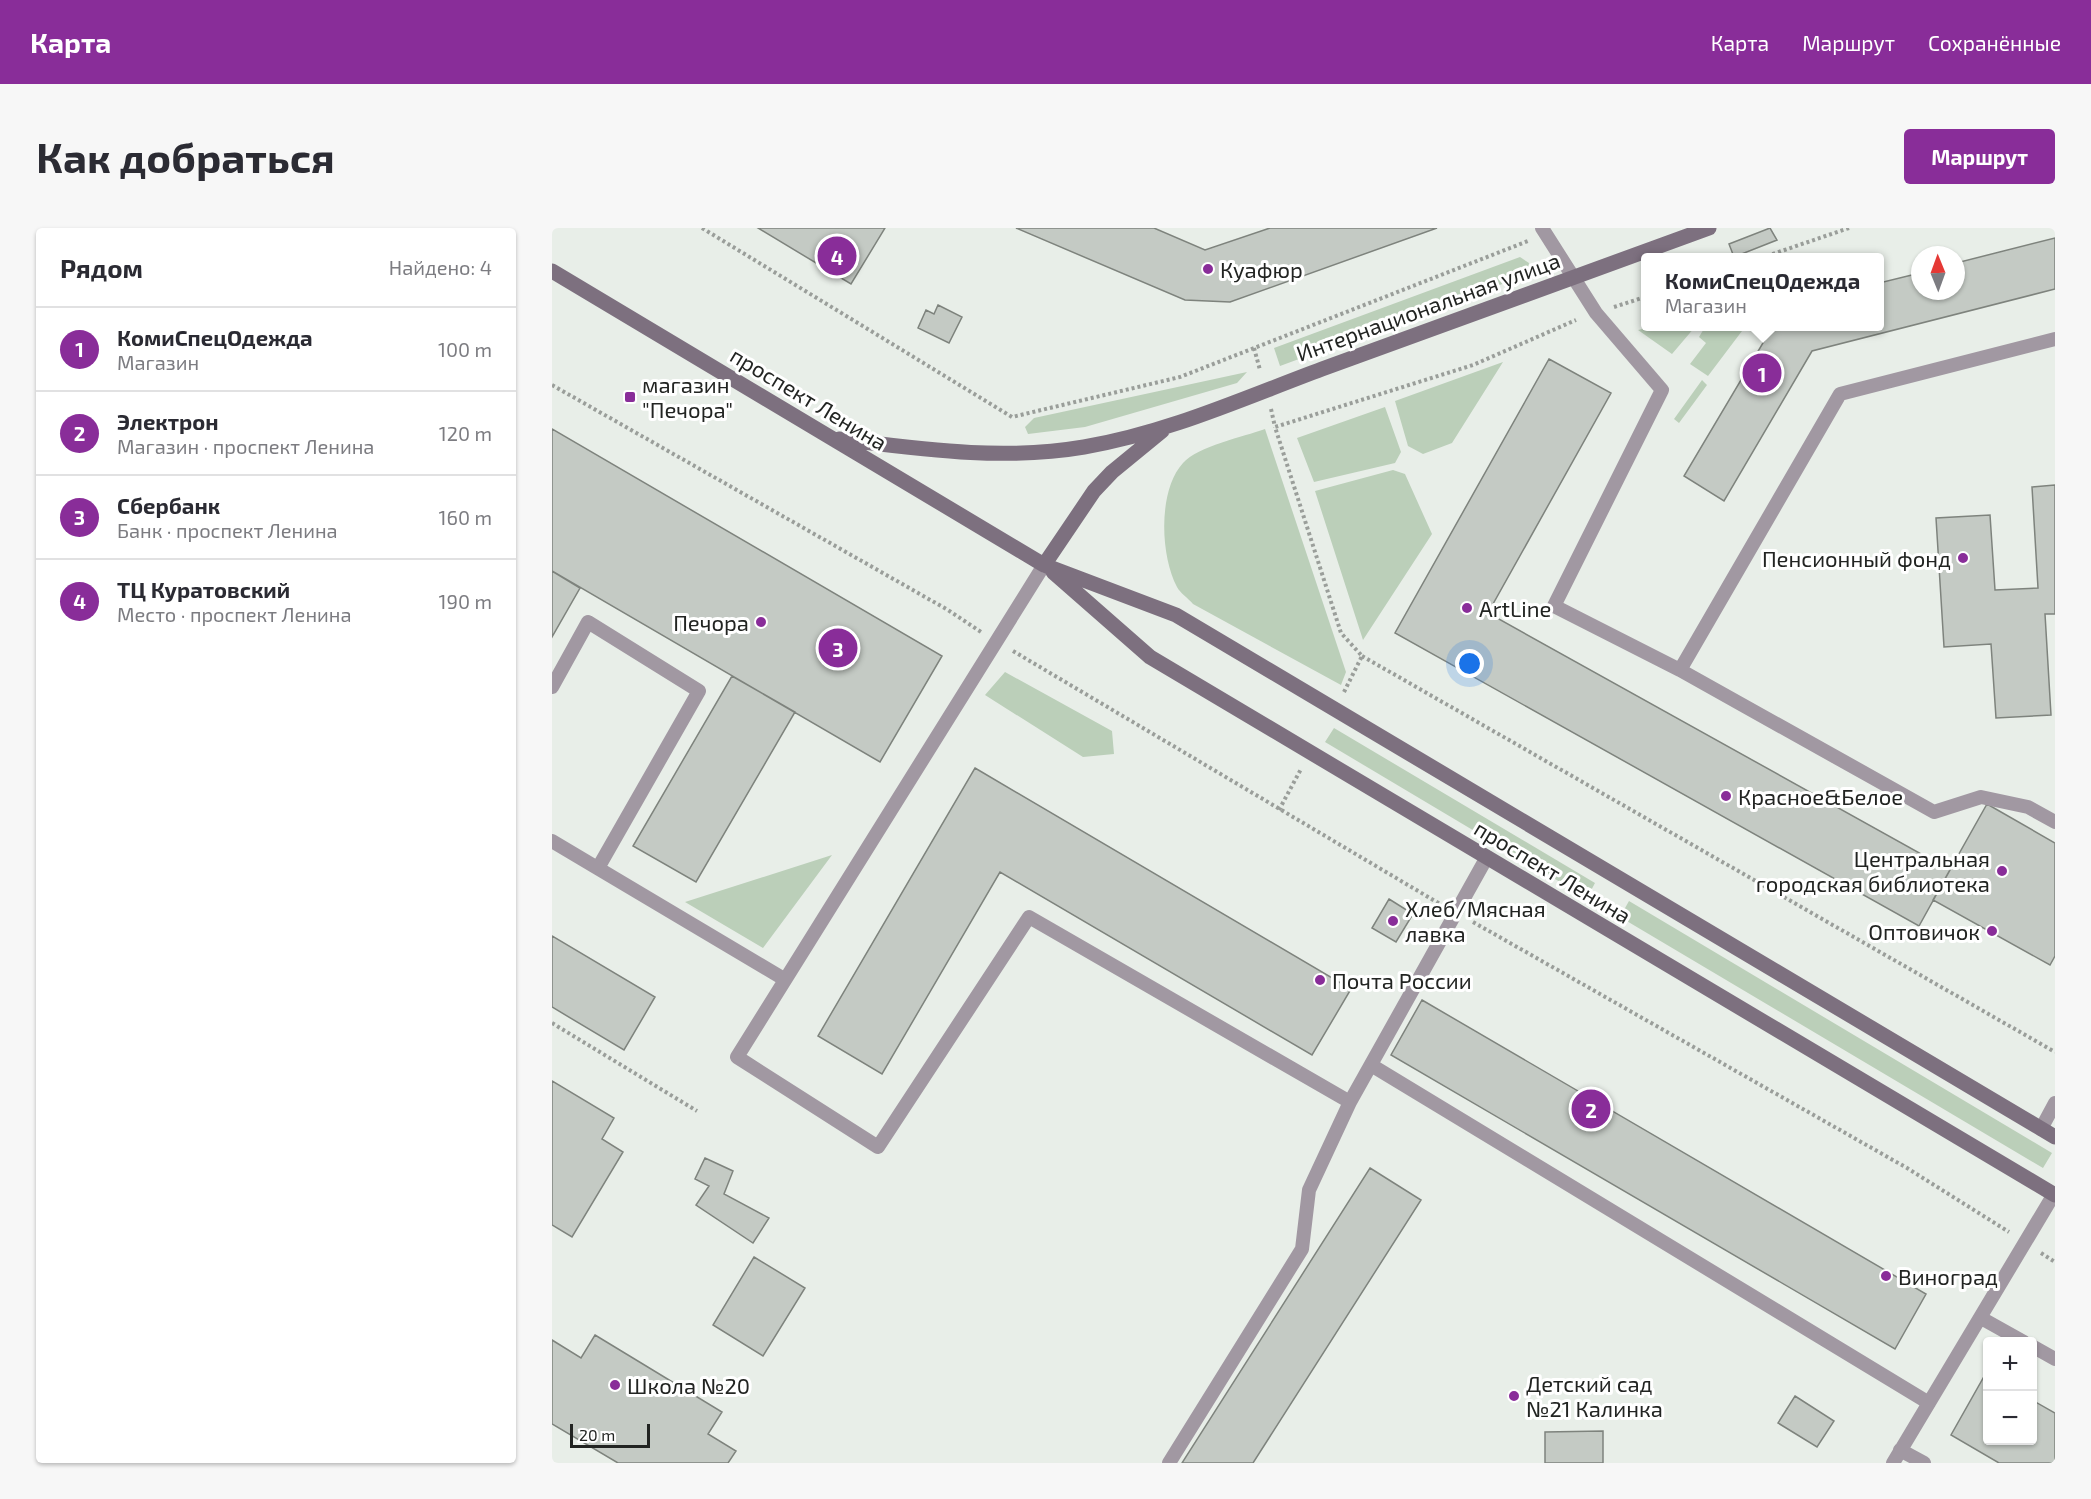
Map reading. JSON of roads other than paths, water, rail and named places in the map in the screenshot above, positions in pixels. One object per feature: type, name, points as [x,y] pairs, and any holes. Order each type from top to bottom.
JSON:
[{"type":"main road","name":"Интернациональная улица","points":[[832,439],[951,453],[1018,454],[1084,447],[1164,429],[1709,228]]},
{"type":"main road","name":"проспект Ленина","points":[[552,271],[1044,565],[1176,615],[2055,1137]]},
{"type":"main road","name":"Интернациональная улица","points":[[1044,565],[1094,491],[1112,472],[1164,429]]},
{"type":"main road","name":"проспект Ленина","points":[[1044,565],[1150,657],[2055,1194]]},
{"type":"lane","points":[[1543,231],[1596,313],[1662,390],[1554,606],[1680,670],[1934,812],[1981,796],[2028,807],[2055,822]]},
{"type":"lane","points":[[1680,670],[1840,394],[2055,339]]},
{"type":"lane","points":[[1044,565],[737,1057],[878,1147],[1029,917],[1350,1102]]},
{"type":"lane","points":[[552,687],[588,622],[699,691],[598,868]]},
{"type":"lane","points":[[552,841],[784,979]]},
{"type":"lane","points":[[1169,1463],[1302,1249],[1309,1190],[1350,1102],[1487,857]]},
{"type":"lane","points":[[1371,1065],[1929,1403]]},
{"type":"lane","points":[[2041,1129],[2055,1103]]},
{"type":"lane","points":[[1893,1463],[2055,1194]]},
{"type":"lane","points":[[1981,1318],[2017,1337]]},
{"type":"lane","points":[[2037,1349],[2055,1359]]},
{"type":"lane","points":[[1900,1450],[1923,1463]]},
{"type":"place","name":"ТЦ Куратовский","points":[[837,256]]},
{"type":"place","name":"Куафюр","points":[[1208,269]]},
{"type":"place","name":"КомиСпецОдежда","points":[[1762,373]]},
{"type":"place","name":"магазин \"Печора\"","points":[[630,397]]},
{"type":"place","name":"Пенсионный фонд","points":[[1963,558]]},
{"type":"place","name":"ArtLine","points":[[1467,608]]},
{"type":"place","name":"Печора","points":[[761,622]]},
{"type":"place","name":"Сбербанк","points":[[838,648]]},
{"type":"place","name":"Красное&Белое","points":[[1726,796]]},
{"type":"place","name":"Центральная городская библиотека","points":[[2002,871]]},
{"type":"place","name":"Хлеб/Мясная лавка","points":[[1393,921]]},
{"type":"place","name":"Оптовичок","points":[[1992,931]]},
{"type":"place","name":"Почта России","points":[[1320,980]]},
{"type":"place","name":"Электрон","points":[[1591,1109]]},
{"type":"place","name":"Виноград","points":[[1886,1276]]},
{"type":"place","name":"Школа №20","points":[[615,1385]]},
{"type":"place","name":"Детский сад №21 Калинка","points":[[1514,1396]]}]
